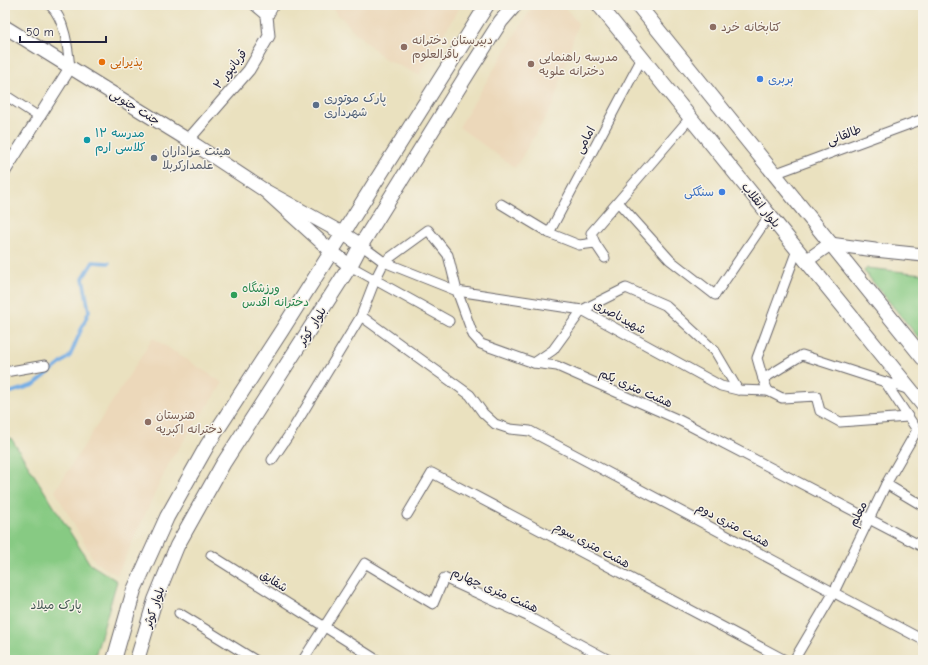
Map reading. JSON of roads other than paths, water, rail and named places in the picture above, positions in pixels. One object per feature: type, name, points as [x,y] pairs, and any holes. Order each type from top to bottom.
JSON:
[{"type":"main road","name":"بلوار کوثر","points":[[114,660],[134,590],[166,517],[208,444],[282,330],[487,5]]},
{"type":"main road","name":"بلوار کوثر","points":[[137,660],[156,600],[177,546],[223,464],[350,266],[361,245],[471,68],[501,22],[515,5]]},
{"type":"main road","name":"بلوار انقلاب","points":[[598,5],[923,405]]},
{"type":"main road","points":[[638,5],[923,358]]},
{"type":"main road","name":"جنت جنوبی","points":[[5,27],[188,140],[264,190]]},
{"type":"main road","points":[[454,57],[471,68]]},
{"type":"main road","points":[[264,190],[361,245]]},
{"type":"main road","points":[[264,190],[331,252],[350,266]]},
{"type":"main road","points":[[806,261],[830,244],[923,255]]},
{"type":"street","points":[[5,171],[70,68],[67,41],[56,10],[50,5]]},
{"type":"street","points":[[254,5],[267,16],[273,5]]},
{"type":"street","name":"قربانپور ۲","points":[[188,140],[249,70],[268,36],[267,16]]},
{"type":"street","name":"امامی","points":[[549,233],[642,58]]},
{"type":"street","points":[[5,95],[39,117]]},
{"type":"street","points":[[605,258],[595,243],[591,233],[690,118]]},
{"type":"street","name":"طالقانی","points":[[774,174],[923,118]]},
{"type":"street","points":[[618,202],[670,260],[715,295],[769,216]]},
{"type":"street","points":[[501,204],[549,233],[579,245],[595,243]]},
{"type":"street","name":"هشت متری یکم","points":[[384,262],[428,230],[448,255],[457,291],[473,335],[481,344],[534,363],[557,366],[676,419],[923,547]]},
{"type":"street","points":[[361,245],[384,262],[457,291]]},
{"type":"street","points":[[768,391],[757,358],[797,250]]},
{"type":"street","points":[[272,460],[291,432],[361,316],[375,280],[384,262]]},
{"type":"street","points":[[350,266],[449,320]]},
{"type":"street","points":[[534,363],[553,350],[582,310],[626,288],[665,305],[715,351],[738,390]]},
{"type":"street","name":"شهید‌ناصری","points":[[457,291],[582,310],[721,386],[738,390],[768,391],[782,398],[816,396],[820,411],[840,422],[908,417]]},
{"type":"street","name":"هشت متری دوم","points":[[361,316],[470,395],[483,413],[495,424],[510,429],[530,431],[923,640]]},
{"type":"street","points":[[763,379],[802,355],[911,390]]},
{"type":"street","points":[[5,372],[45,365]]},
{"type":"street","name":"معلم","points":[[794,660],[834,592],[886,484],[916,430],[885,382]]},
{"type":"street","name":"هشت متری سوم","points":[[407,515],[432,473],[785,660]]},
{"type":"street","points":[[886,484],[923,506]]},
{"type":"street","name":"شقایق","points":[[211,556],[377,660]]},
{"type":"street","name":"هشت متری چهارم","points":[[324,626],[365,563],[434,604],[444,578],[526,616],[609,660]]},
{"type":"street","points":[[178,613],[255,660]]},
{"type":"street","points":[[303,660],[324,626]]},
{"type":"waterway","points":[[5,394],[34,385],[70,356],[89,311],[83,278],[93,262],[109,263]]},
{"type":"place","name":"کتابخانه خرد","points":[[713,27]]},
{"type":"place","name":"دبیرستان دخترانه باقرالعلوم","points":[[404,47]]},
{"type":"place","name":"پذیرایی","points":[[102,62]]},
{"type":"place","name":"مدرسه راهنمایی دخترانه علویه","points":[[531,64]]},
{"type":"place","name":"بربری","points":[[760,79]]},
{"type":"place","name":"پارک موتوری شهرداری","points":[[316,105]]},
{"type":"place","name":"مدرسه ۱۲ کلاسی ارم","points":[[87,140]]},
{"type":"place","name":"هیئت عزاداران علمدارکربلا","points":[[154,158]]},
{"type":"place","name":"سنگکی","points":[[722,192]]},
{"type":"place","name":"ورزشگاه دخترانه اقدس","points":[[234,295]]},
{"type":"place","name":"هنرستان دخترانه اکبریه","points":[[148,422]]},
{"type":"park label","name":"پارک میلاد","points":[[56,605]]}]
